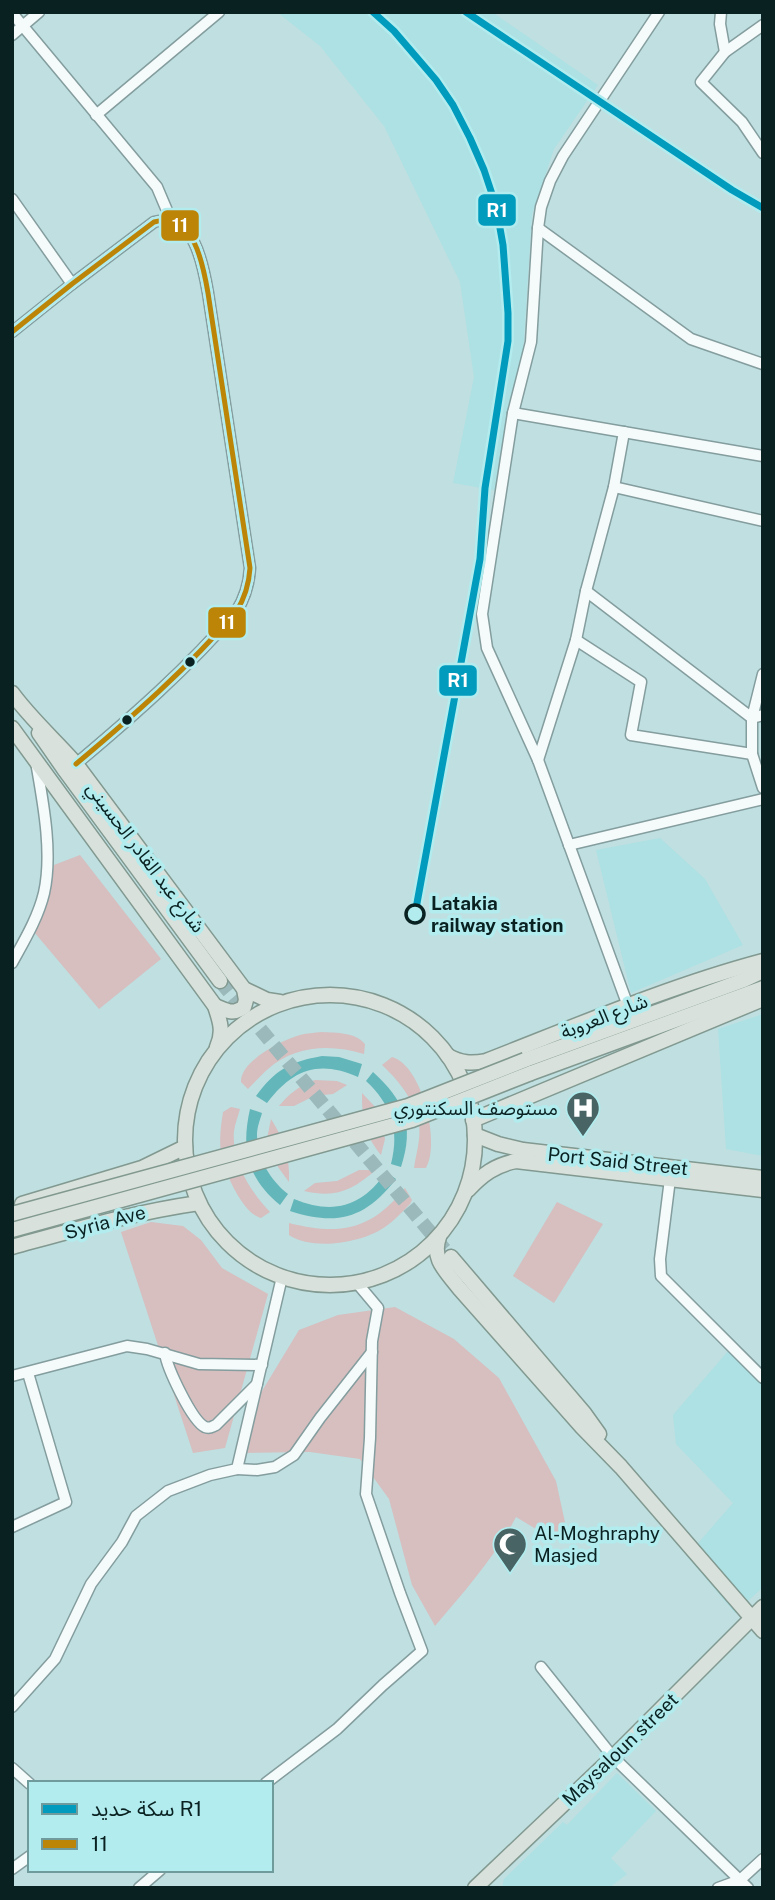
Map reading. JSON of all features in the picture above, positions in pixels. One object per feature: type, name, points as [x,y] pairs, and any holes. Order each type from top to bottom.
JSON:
[{"type":"main road","name":"شارع عبد القادر الحسيني","points":[[12,693],[76,764],[244,989]]},
{"type":"main road","points":[[23,708],[64,769],[220,981]]},
{"type":"main road","name":"شارع عبد القادر الحسيني","points":[[12,728],[215,1006],[222,1034],[215,1051]]},
{"type":"main road","name":"شارع العروبة","points":[[447,1055],[470,1064],[486,1061],[628,1006],[763,961]]},
{"type":"main road","points":[[12,1230],[412,1120],[528,1066],[763,971]]},
{"type":"main road","points":[[12,1214],[408,1106],[763,988]]},
{"type":"main road","points":[[215,1006],[236,1012],[244,1007],[244,989]]},
{"type":"main road","points":[[244,989],[278,1003],[289,1001],[328,995],[348,996],[376,1003],[403,1015],[420,1027],[447,1055],[468,1097],[475,1135],[472,1165],[465,1194],[454,1216],[425,1250],[410,1261],[394,1271],[358,1283],[320,1285],[282,1277],[265,1270],[233,1248],[214,1227],[199,1203],[189,1176],[185,1147],[186,1122],[191,1097],[201,1073],[230,1034],[248,1020],[289,1001]]},
{"type":"main road","points":[[473,1120],[763,999]]},
{"type":"main road","name":"Port Said Street","points":[[475,1135],[523,1150],[763,1178]]},
{"type":"main road","points":[[12,1207],[142,1168],[185,1147]]},
{"type":"main road","points":[[465,1194],[491,1170],[516,1161],[763,1190]]},
{"type":"main road","name":"Syria Ave","points":[[12,1247],[130,1215],[199,1203]]},
{"type":"main road","points":[[441,1233],[436,1245],[440,1264],[763,1630]]},
{"type":"main road","points":[[452,1257],[584,1413],[621,1468]]},
{"type":"main road","name":"Maysaloun street","points":[[477,1887],[613,1757],[763,1607]]},
{"type":"street","points":[[12,35],[39,12]]},
{"type":"street","points":[[96,115],[219,12]]},
{"type":"street","points":[[628,1006],[538,760],[487,648],[482,614],[513,413],[531,342],[538,228],[545,194],[563,156],[659,12]]},
{"type":"street","points":[[721,12],[720,24],[725,52]]},
{"type":"street","points":[[12,13],[157,187],[171,220]]},
{"type":"street","points":[[763,26],[725,52],[701,82],[742,122],[763,153]]},
{"type":"street","points":[[12,199],[72,284]]},
{"type":"street","points":[[12,332],[147,227],[163,220],[171,220],[190,234],[205,276],[250,568],[248,587],[236,612],[197,653],[133,716],[76,764]]},
{"type":"street","points":[[538,228],[691,339],[763,364]]},
{"type":"street","points":[[513,413],[763,456]]},
{"type":"street","points":[[538,760],[576,640],[614,486],[624,432]]},
{"type":"street","points":[[614,486],[763,521]]},
{"type":"street","points":[[586,591],[757,717]]},
{"type":"street","points":[[576,640],[641,682],[631,735],[752,754]]},
{"type":"street","points":[[763,674],[752,754],[763,788]]},
{"type":"street","points":[[12,963],[29,931],[44,893],[47,866],[42,799],[35,760]]},
{"type":"street","points":[[569,845],[763,799]]},
{"type":"street","points":[[670,1179],[660,1259],[661,1276],[763,1378]]},
{"type":"street","points":[[237,1469],[282,1277]]},
{"type":"street","points":[[269,1781],[337,1729],[422,1651],[366,1494],[372,1340],[378,1308],[358,1283]]},
{"type":"street","points":[[12,1376],[127,1346],[165,1353],[199,1364],[262,1365]]},
{"type":"street","points":[[12,1707],[55,1659],[91,1584],[122,1542],[136,1516],[168,1491],[210,1475],[237,1469],[275,1467],[294,1455],[327,1407],[372,1352]]},
{"type":"street","points":[[165,1353],[172,1375],[196,1419],[204,1426],[210,1428],[216,1425],[258,1384]]},
{"type":"street","points":[[12,1527],[66,1502],[28,1373]]},
{"type":"street","points":[[541,1667],[613,1757],[744,1884]]},
{"type":"street","points":[[12,1768],[28,1782]]},
{"type":"street","points":[[12,1869],[28,1857]]},
{"type":"street","points":[[718,1888],[744,1884],[763,1859]]},
{"type":"street","points":[[139,1888],[158,1872]]},
{"type":"shaded area","points":[[277,12],[492,12],[598,85],[554,149],[532,214],[519,416],[505,492],[453,483],[474,377],[460,282],[384,126],[320,46]]},
{"type":"shaded area","points":[[660,838],[705,879],[743,945],[631,993],[596,850]]},
{"type":"shaded area","points":[[80,855],[161,959],[99,1009],[29,926],[54,865]]},
{"type":"shaded area","points":[[763,1014],[763,1156],[726,1149],[718,1029]]},
{"type":"shaded area","points":[[322,1032],[356,1037],[365,1044],[364,1054],[326,1048],[302,1051],[279,1061],[248,1089],[241,1082],[247,1066],[263,1052],[292,1038]]},
{"type":"shaded area","points":[[322,1056],[339,1057],[362,1064],[358,1077],[330,1069],[307,1071],[286,1082],[267,1103],[256,1096],[270,1079],[284,1068]]},
{"type":"shaded area","points":[[392,1057],[403,1063],[412,1074],[426,1106],[431,1141],[426,1168],[414,1168],[419,1130],[414,1107],[400,1084],[382,1065]]},
{"type":"shaded area","points":[[373,1072],[384,1082],[404,1114],[407,1138],[401,1167],[391,1164],[394,1129],[387,1108],[366,1081]]},
{"type":"shaded area","points":[[315,1080],[337,1081],[347,1085],[333,1094],[314,1096],[294,1106],[279,1106],[295,1090]]},
{"type":"shaded area","points":[[362,1093],[377,1109],[385,1139],[381,1155],[365,1126]]},
{"type":"shaded area","points":[[231,1107],[240,1109],[234,1142],[243,1175],[270,1212],[261,1218],[254,1215],[241,1200],[223,1160],[220,1142],[223,1112]]},
{"type":"shaded area","points":[[250,1109],[262,1113],[257,1135],[262,1160],[270,1175],[288,1194],[280,1205],[260,1184],[249,1162],[246,1137]]},
{"type":"shaded area","points":[[271,1119],[285,1149],[289,1182],[278,1167],[267,1139]]},
{"type":"shaded area","points":[[359,1170],[376,1170],[343,1191],[325,1194],[304,1191],[315,1183],[337,1181]]},
{"type":"shaded area","points":[[386,1172],[396,1179],[373,1203],[349,1216],[322,1218],[290,1211],[294,1199],[321,1206],[346,1205],[367,1193]]},
{"type":"shaded area","points":[[405,1188],[412,1200],[410,1204],[392,1222],[375,1233],[351,1241],[324,1244],[299,1240],[289,1235],[289,1223],[340,1229],[367,1221],[380,1213]]},
{"type":"shaded area","points":[[557,1202],[603,1224],[554,1303],[513,1276]]},
{"type":"shaded area","points":[[151,1222],[183,1226],[201,1240],[222,1268],[268,1294],[225,1448],[193,1453],[121,1232]]},
{"type":"shaded area","points":[[395,1307],[454,1339],[499,1378],[556,1481],[568,1536],[546,1535],[516,1517],[489,1560],[435,1626],[412,1585],[389,1499],[360,1459],[310,1452],[239,1453],[259,1396],[299,1330],[338,1315]]},
{"type":"shaded area","points":[[729,1350],[763,1383],[763,1587],[735,1613],[687,1556],[733,1503],[676,1444],[673,1415]]},
{"type":"shaded area","points":[[617,1773],[656,1811],[611,1858],[627,1874],[609,1888],[502,1888],[504,1879],[563,1822],[567,1825]]},
{"type":"tunnel","points":[[220,981],[451,1257]]},
{"type":"rail line","name":"R1","points":[[373,12],[394,31],[436,80],[470,138],[496,206],[503,245],[508,313],[508,341],[485,488],[480,559],[415,914]]},
{"type":"rail line","name":"R1","points":[[466,12],[763,208]]},
{"type":"transit line","name":"11","points":[[12,332],[154,222],[168,221],[179,224],[194,242],[208,293],[250,568],[248,586],[236,612],[199,653],[139,710],[76,764]]},
{"type":"place","name":"Latakia railway station","points":[[415,914]]},
{"type":"place","name":"مستوصف السكنتوري","points":[[583,1138]]},
{"type":"place","name":"Al-Moghraphy Masjed","points":[[510,1574]]}]
